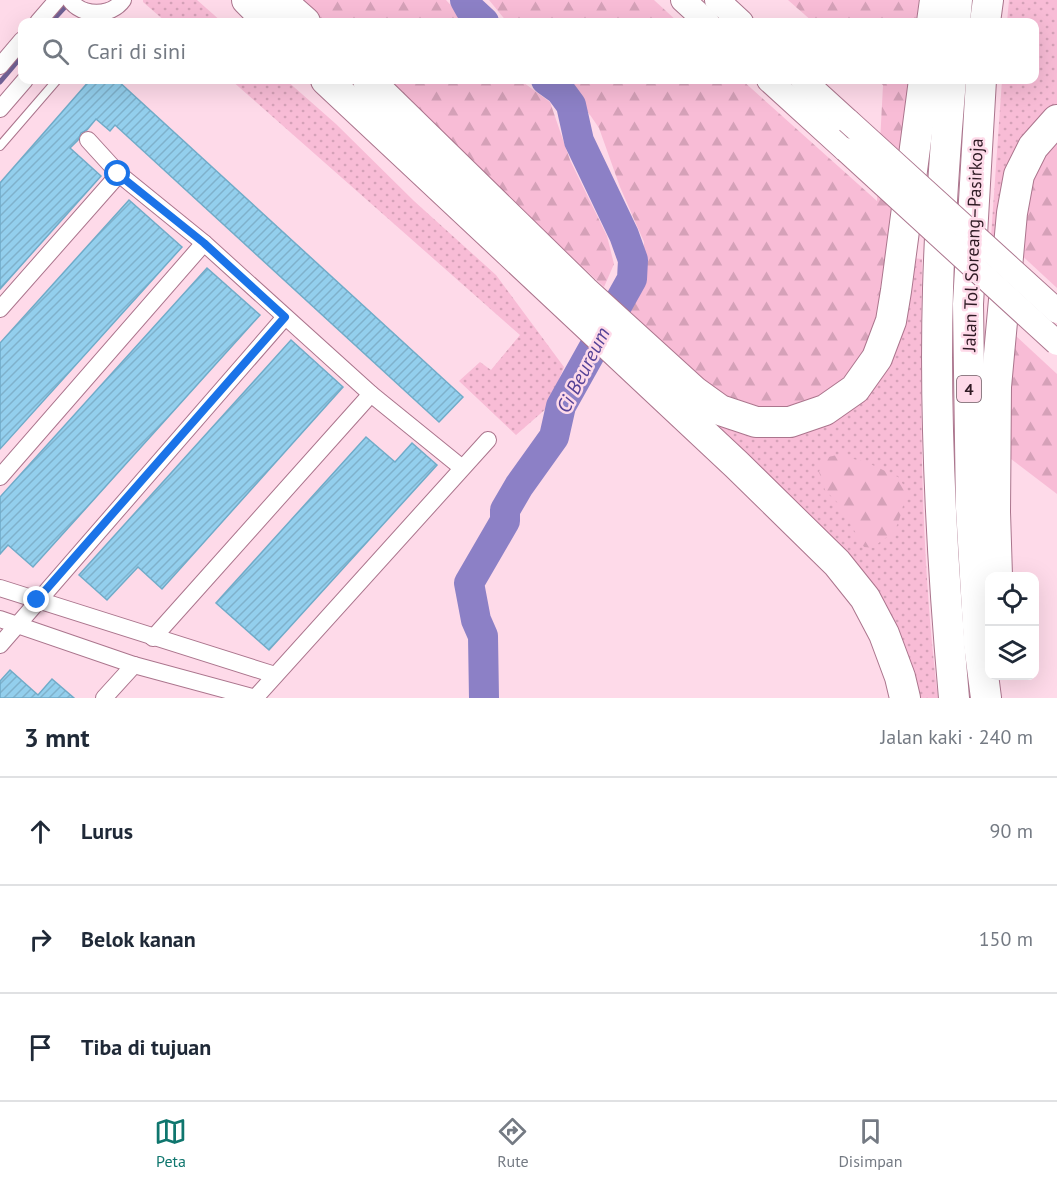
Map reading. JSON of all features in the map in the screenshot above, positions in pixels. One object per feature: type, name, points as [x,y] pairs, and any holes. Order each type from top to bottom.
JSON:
[{"type":"highway","points":[[247,0],[265,18]]},
{"type":"highway","points":[[280,0],[300,18]]},
{"type":"highway","points":[[933,18],[935,0]]},
{"type":"highway","points":[[955,18],[957,0]]},
{"type":"highway","points":[[986,18],[988,0]]},
{"type":"highway","points":[[331,84],[578,300],[644,363],[737,465],[837,563],[865,598],[884,634],[905,698]]},
{"type":"highway","points":[[372,84],[578,300]]},
{"type":"highway","points":[[644,363],[695,392],[720,410],[756,422],[790,422],[825,410],[855,388],[877,358],[891,321],[923,84]]},
{"type":"highway","name":"Jalan Tol Soreang–Pasirkoja","points":[[951,84],[938,290],[938,464],[954,698]]},
{"type":"highway","name":"Jalan Tol Soreang–Pasirkoja","points":[[981,84],[968,304],[971,508],[979,644],[986,698]]},
{"type":"highway","points":[[997,572],[996,387],[1012,213],[1019,175],[1028,156],[1057,120]]},
{"type":"highway","points":[[1000,680],[1001,698]]},
{"type":"main road","points":[[683,0],[703,18]]},
{"type":"main road","points":[[717,0],[737,18]]},
{"type":"main road","points":[[773,84],[1057,343]]},
{"type":"main road","points":[[807,84],[1057,310]]},
{"type":"street","points":[[41,18],[57,0]]},
{"type":"street","points":[[70,0],[81,17],[104,13],[121,4],[123,0]]},
{"type":"street","points":[[0,66],[18,45]]},
{"type":"street","points":[[0,108],[21,84]]},
{"type":"street","points":[[88,140],[118,174],[204,243],[371,394],[461,467]]},
{"type":"street","points":[[0,309],[118,174]]},
{"type":"street","points":[[0,477],[204,243]]},
{"type":"street","points":[[0,645],[285,317]]},
{"type":"street","points":[[153,638],[371,394]]},
{"type":"street","points":[[0,619],[134,665],[256,698],[461,467],[488,440]]},
{"type":"street","points":[[0,588],[275,675]]},
{"type":"street","points":[[104,698],[134,665]]},
{"type":"lane","points":[[0,146],[54,84]]},
{"type":"green space","points":[[143,0],[197,0],[217,18],[161,18]]},
{"type":"green space","points":[[299,0],[446,0],[462,18],[319,18]]},
{"type":"green space","points":[[489,0],[654,0],[674,18],[504,18]]},
{"type":"green space","points":[[788,0],[919,0],[917,18],[808,18]]},
{"type":"green space","points":[[1009,0],[1057,0],[1057,106],[998,239],[991,237],[1002,84],[1039,84],[1039,18],[1007,18]]},
{"type":"green space","points":[[236,84],[291,84],[496,275],[564,367],[548,407],[516,435],[459,381],[480,362],[491,370],[520,335]]},
{"type":"green space","points":[[387,84],[525,84],[550,102],[570,160],[607,236],[614,264],[604,287]]},
{"type":"green space","points":[[569,84],[746,84],[877,201],[882,84],[908,84],[884,276],[873,342],[855,367],[818,401],[769,410],[716,392],[660,343],[630,311],[643,289],[644,242],[620,187],[599,128]]},
{"type":"green space","points":[[1057,131],[1057,288],[1017,251],[1021,202]]},
{"type":"green space","points":[[912,258],[922,259],[924,534],[938,698],[916,698],[911,675],[695,409],[749,433],[801,434],[841,418],[866,396]]},
{"type":"green space","points":[[1015,335],[1057,374],[1057,494],[1007,456],[1010,378]]},
{"type":"green space","points":[[837,455],[866,462],[898,477],[907,490],[896,528],[875,548],[864,547],[838,503],[825,490],[819,472],[824,458]]},
{"type":"building","points":[[87,84],[121,84],[463,397],[439,422],[115,125],[110,131],[96,119],[87,130],[81,133],[70,148],[101,176],[0,289],[0,183]]},
{"type":"building","points":[[129,200],[182,247],[0,449],[0,343]]},
{"type":"building","points":[[207,268],[260,315],[33,567],[8,545],[0,554],[0,497]]},
{"type":"building","points":[[291,340],[343,387],[162,589],[138,567],[107,600],[79,575]]},
{"type":"building","points":[[366,437],[395,462],[412,443],[437,465],[269,650],[216,603]]},
{"type":"building","points":[[10,670],[38,695],[52,679],[74,698],[0,698],[0,681]]},
{"type":"waterway","name":"Ci Beureum","points":[[465,0],[470,9],[480,18]]},
{"type":"waterway","points":[[55,18],[64,8]]},
{"type":"waterway","points":[[0,82],[18,61]]},
{"type":"waterway","name":"Ci Beureum","points":[[484,698],[483,636],[476,620],[469,583],[505,521],[505,510],[554,437],[561,406],[632,279],[633,260],[624,235],[579,141],[571,105],[560,90],[552,84]]},
{"type":"route","points":[[37,600],[285,317],[204,243],[118,174]]}]
